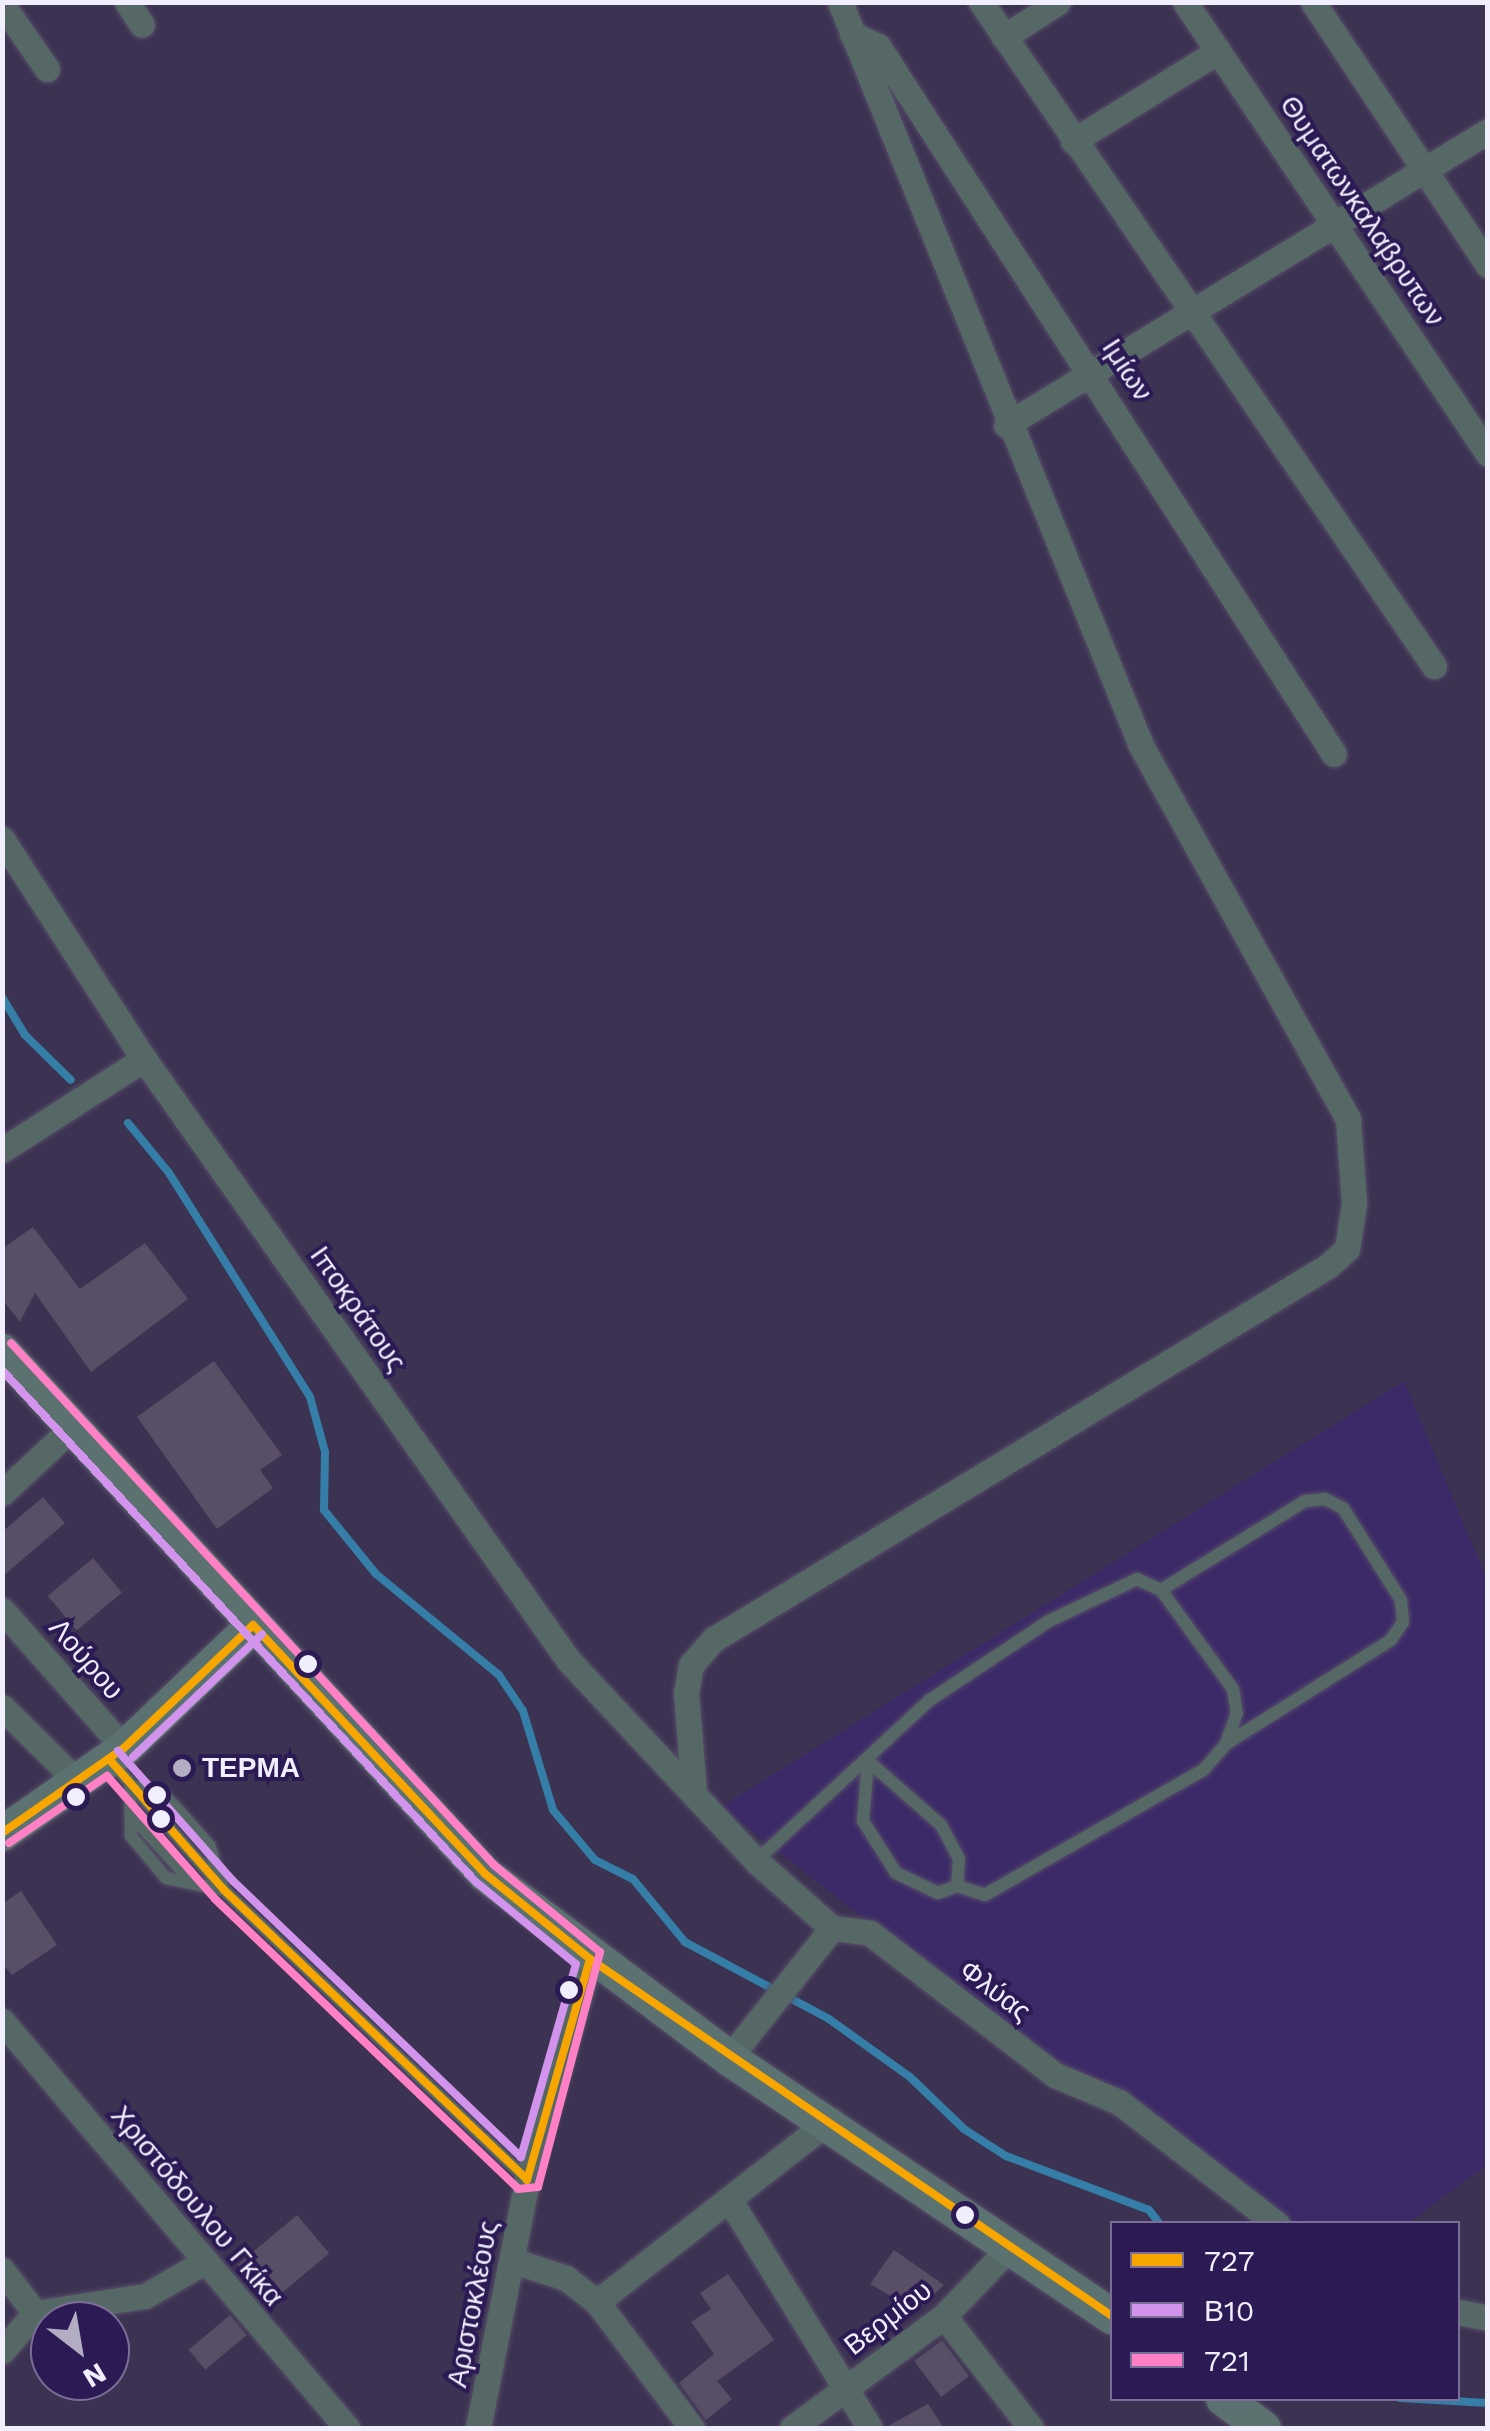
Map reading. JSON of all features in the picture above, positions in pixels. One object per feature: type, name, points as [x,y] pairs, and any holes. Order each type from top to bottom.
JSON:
[{"type":"main road","points":[[2,1351],[75,1424],[253,1626],[485,1874],[590,1960],[738,2046],[830,2120],[1110,2315]]},
{"type":"main road","points":[[2,1833],[79,1783],[121,1764],[253,1626]]},
{"type":"main road","points":[[1227,2401],[1263,2428]]},
{"type":"street","points":[[127,2],[142,25]]},
{"type":"street","points":[[694,1791],[689,1679],[699,1654],[722,1631],[1347,1249],[1356,1166],[1348,1120],[1140,743],[1006,425],[840,2]]},
{"type":"street","points":[[981,2],[1191,318],[1434,666]]},
{"type":"street","points":[[1004,37],[1058,2]]},
{"type":"street","name":"Θυματωνκαλαβρυτων","points":[[1185,2],[1339,226],[1488,454]]},
{"type":"street","points":[[1313,2],[1488,264]]},
{"type":"street","points":[[2,4],[47,69]]},
{"type":"street","name":"Ιμίων","points":[[852,34],[878,46],[1096,376],[1334,754]]},
{"type":"street","points":[[1073,141],[1218,51]]},
{"type":"street","points":[[1006,425],[1191,318],[1488,130]]},
{"type":"street","name":"Ιποκράτους","points":[[2,839],[144,1059],[569,1661],[694,1791]]},
{"type":"street","points":[[6,1141],[144,1059]]},
{"type":"street","points":[[2,1494],[75,1424]]},
{"type":"street","name":"Λούρου","points":[[2,1610],[121,1764]]},
{"type":"street","points":[[2,1707],[79,1783]]},
{"type":"street","name":"Φλύας","points":[[694,1791],[756,1861],[832,1928],[870,1933],[1056,2075],[1119,2102],[1272,2221]]},
{"type":"street","points":[[738,2046],[832,1928]]},
{"type":"street","name":"Αριστοκλέους","points":[[478,2428],[527,2180],[590,1960]]},
{"type":"street","name":"Χριστόδουλου Γκίκα","points":[[2,2021],[347,2428]]},
{"type":"street","points":[[597,2302],[830,2120]]},
{"type":"street","points":[[729,2200],[870,2428]]},
{"type":"street","name":"Βερμίου","points":[[792,2428],[944,2316],[1012,2245]]},
{"type":"street","points":[[514,2261],[566,2278],[597,2302],[692,2428]]},
{"type":"street","points":[[113,2301],[145,2296],[204,2262]]},
{"type":"street","points":[[2,2270],[30,2306]]},
{"type":"street","points":[[1460,2312],[1488,2318]]},
{"type":"street","points":[[944,2316],[1031,2428]]},
{"type":"street","points":[[2,2351],[30,2319]]},
{"type":"lane","points":[[868,1761],[859,1794],[873,1845],[916,1887],[938,1893],[957,1886],[986,1895],[1015,1884],[1149,1807],[1226,1744],[1391,1640],[1403,1622],[1401,1600],[1343,1508],[1325,1499],[1305,1501],[1161,1590]]},
{"type":"lane","points":[[756,1861],[868,1761],[896,1725],[1049,1620],[1136,1580],[1161,1590],[1233,1688],[1237,1713],[1226,1744]]},
{"type":"lane","points":[[868,1761],[940,1825],[959,1859],[957,1886]]},
{"type":"lane","points":[[121,1764],[131,1836],[166,1878],[224,1890]]},
{"type":"lane","points":[[121,1764],[224,1890],[527,2180]]},
{"type":"shaded area","points":[[1404,1381],[1487,1580],[1487,2165],[1411,2221],[1286,2221],[1054,2066],[721,1807]]},
{"type":"building","points":[[33,1227],[80,1289],[145,1243],[188,1299],[91,1372],[35,1293],[20,1322],[2,1299],[2,1249]]},
{"type":"building","points":[[214,1361],[282,1455],[260,1470],[273,1488],[217,1529],[137,1417]]},
{"type":"building","points":[[43,1497],[65,1523],[2,1577],[2,1532]]},
{"type":"building","points":[[93,1558],[122,1592],[77,1630],[48,1596]]},
{"type":"building","points":[[21,1891],[57,1945],[12,1975],[2,1963],[2,1904]]},
{"type":"building","points":[[297,2215],[329,2253],[270,2303],[238,2264]]},
{"type":"building","points":[[894,2250],[944,2285],[916,2311],[870,2284]]},
{"type":"building","points":[[728,2274],[774,2340],[717,2381],[732,2399],[706,2420],[679,2383],[714,2354],[691,2322],[711,2309],[700,2293]]},
{"type":"building","points":[[230,2315],[247,2335],[205,2370],[189,2350]]},
{"type":"building","points":[[942,2340],[969,2376],[941,2397],[914,2361]]},
{"type":"building","points":[[928,2404],[944,2428],[886,2428],[886,2427]]},
{"type":"waterway","points":[[2,997],[25,1035],[71,1080]]},
{"type":"waterway","points":[[128,1123],[169,1173],[310,1397],[325,1452],[324,1510],[376,1574],[499,1675],[523,1711],[553,1810],[595,1860],[633,1879],[685,1942],[829,2019],[910,2077],[964,2129],[1006,2156],[1149,2210],[1158,2221]]},
{"type":"waterway","points":[[1453,2401],[1488,2403]]},
{"type":"transit line","name":"721","points":[[9,1843],[107,1776],[215,1899],[518,2189],[538,2187],[600,1952],[494,1865],[11,1343]]},
{"type":"transit line","name":"Β10","points":[[2,1370],[476,1882],[576,1964],[521,2157],[233,1881],[118,1751]]},
{"type":"transit line","name":"727","points":[[2,1833],[124,1748],[253,1625],[485,1874],[590,1959],[1110,2315]]},
{"type":"transit line","name":"Β10","points":[[133,1757],[262,1634]]},
{"type":"transit line","name":"727","points":[[109,1759],[224,1890],[527,2180],[590,1959]]},
{"type":"place","name":"ΤΕΡΜΑ","points":[[182,1768]]}]
